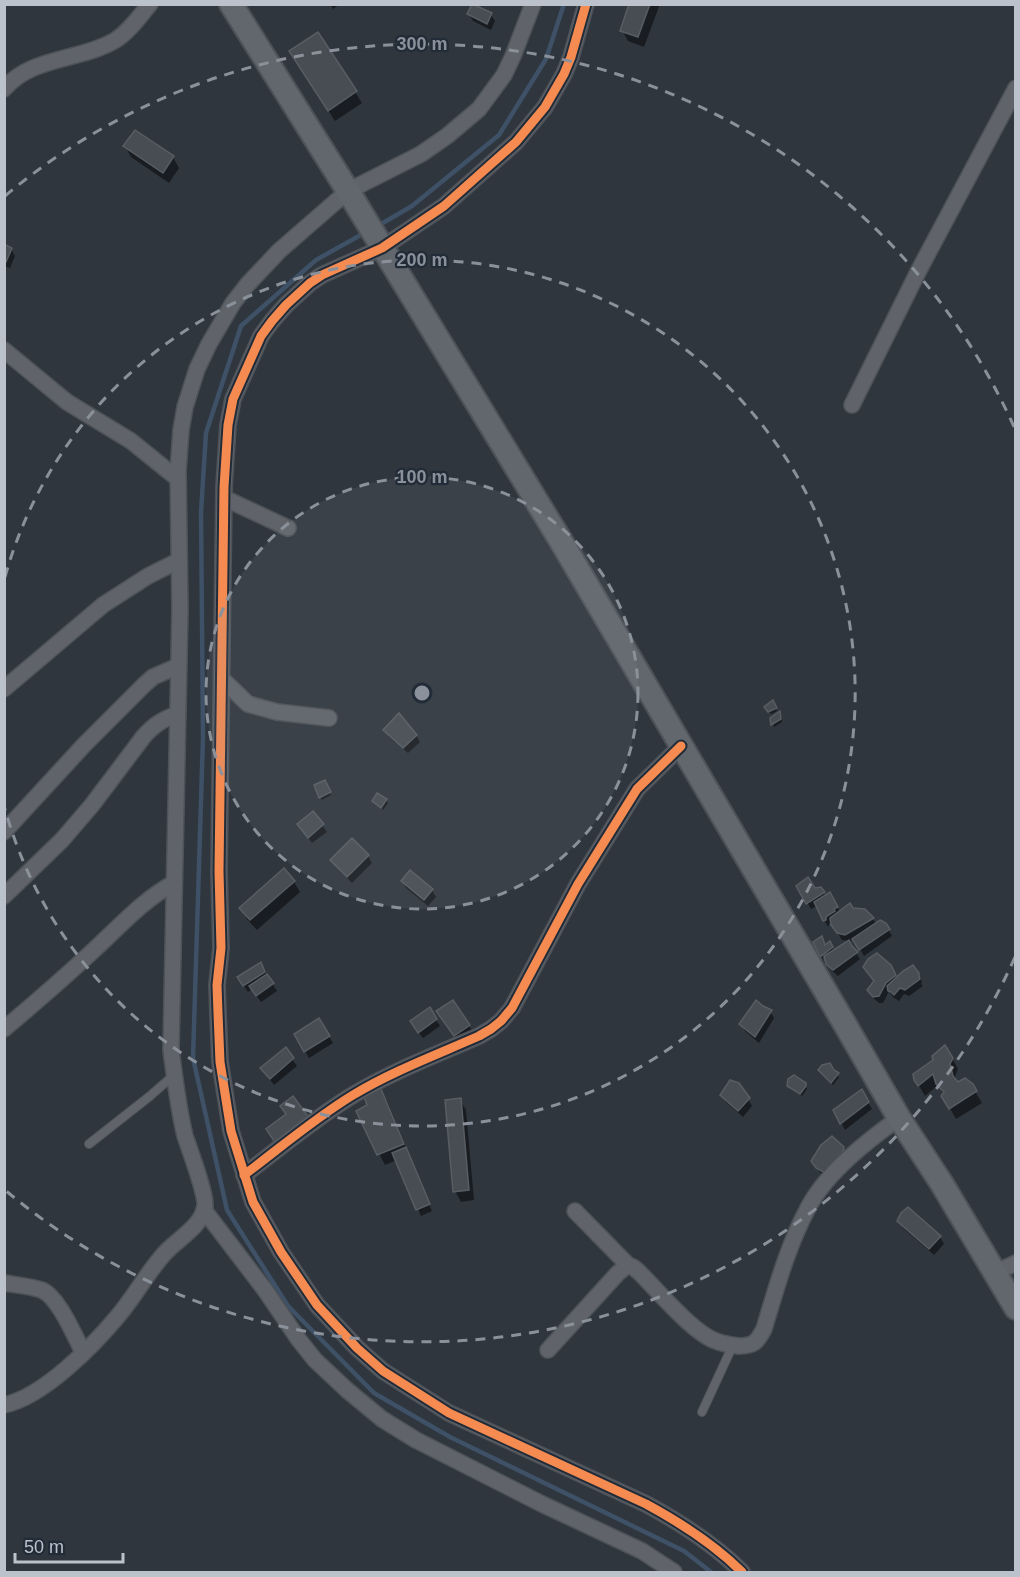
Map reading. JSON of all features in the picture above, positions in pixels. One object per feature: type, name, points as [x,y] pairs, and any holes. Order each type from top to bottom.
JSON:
[{"type":"main road","points":[[231,4],[567,551],[898,1118],[942,1184],[1016,1308]]},
{"type":"street","points":[[4,89],[16,77],[36,66],[114,41],[150,4]]},
{"type":"street","points":[[4,1405],[14,1403],[48,1384],[83,1352],[117,1317],[159,1260],[201,1218],[204,1210],[205,1203],[176,1092],[171,1050],[180,609],[178,478],[185,407],[197,369],[221,322],[246,285],[279,251],[447,136],[479,109],[504,75],[533,4]]},
{"type":"street","points":[[586,4],[572,57],[564,74],[545,107],[525,132],[444,206],[378,241],[310,283],[286,305],[261,336],[233,399],[228,425],[224,498],[220,948],[217,985],[220,1062],[231,1131],[253,1202],[303,1286],[317,1305],[357,1348],[383,1371],[449,1413],[635,1499],[676,1521],[698,1535],[742,1572]]},
{"type":"street","points":[[852,405],[930,249],[1016,88]]},
{"type":"street","points":[[4,350],[67,402],[131,441],[178,478]]},
{"type":"street","points":[[224,498],[288,528]]},
{"type":"street","points":[[4,689],[104,605],[148,576],[178,561]]},
{"type":"street","points":[[4,832],[84,745],[144,685],[153,677],[178,666]]},
{"type":"street","points":[[223,680],[248,704],[277,712],[329,718]]},
{"type":"street","points":[[4,896],[62,840],[85,814],[153,727],[158,722],[177,714]]},
{"type":"street","points":[[244,1175],[352,1095],[394,1072],[479,1036],[501,1021],[519,995],[578,884],[637,789],[681,746]]},
{"type":"street","points":[[4,1029],[57,984],[138,907],[174,883]]},
{"type":"street","points":[[574,1211],[627,1265],[639,1272],[699,1331],[714,1341],[733,1345],[753,1344],[759,1339],[764,1329],[807,1208],[822,1187],[867,1141],[898,1118]]},
{"type":"street","points":[[204,1210],[315,1359],[382,1419],[417,1440],[542,1504],[642,1551],[674,1572]]},
{"type":"street","points":[[994,1273],[1016,1263]]},
{"type":"street","points":[[548,1350],[627,1265]]},
{"type":"street","points":[[4,1283],[31,1287],[50,1295],[58,1304],[83,1352]]},
{"type":"lane","points":[[89,1144],[174,1075]]},
{"type":"lane","points":[[702,1412],[733,1345]]},
{"type":"building","points":[[472,4],[492,13],[487,24],[467,14]]},
{"type":"building","points":[[629,4],[650,4],[638,37],[620,31]]},
{"type":"building","points":[[318,32],[357,91],[328,111],[289,51]]},
{"type":"building","points":[[135,130],[174,156],[163,173],[123,146]]},
{"type":"building","points":[[4,244],[12,248],[6,262],[4,262]]},
{"type":"building","points":[[773,700],[777,708],[768,712],[764,707]]},
{"type":"building","points":[[780,711],[781,719],[771,725],[770,718]]},
{"type":"building","points":[[399,713],[417,735],[403,748],[383,730]]},
{"type":"building","points":[[325,780],[331,792],[319,798],[314,785]]},
{"type":"building","points":[[377,793],[387,799],[381,808],[372,801]]},
{"type":"building","points":[[313,811],[324,824],[308,838],[297,824]]},
{"type":"building","points":[[352,838],[369,855],[347,877],[330,860]]},
{"type":"building","points":[[284,868],[295,881],[250,920],[239,908]]},
{"type":"building","points":[[410,870],[433,889],[424,900],[401,881]]},
{"type":"building","points":[[808,877],[815,888],[821,887],[825,892],[806,904],[796,886]]},
{"type":"building","points":[[830,892],[838,907],[823,921],[814,902]]},
{"type":"building","points":[[850,903],[853,908],[865,909],[874,918],[845,935],[837,933],[831,925],[830,918]]},
{"type":"building","points":[[880,920],[890,929],[859,950],[852,939]]},
{"type":"building","points":[[822,936],[825,945],[830,941],[833,947],[820,957],[813,942]]},
{"type":"building","points":[[849,940],[858,952],[833,970],[826,964],[824,956]]},
{"type":"building","points":[[877,953],[891,965],[896,975],[886,983],[879,996],[873,997],[867,990],[874,981],[863,967],[868,959]]},
{"type":"building","points":[[261,962],[265,972],[243,986],[237,977]]},
{"type":"building","points":[[913,965],[920,979],[905,990],[900,988],[894,995],[888,991],[887,986]]},
{"type":"building","points":[[267,974],[274,983],[256,996],[249,986]]},
{"type":"building","points":[[453,1000],[470,1025],[454,1036],[436,1011]]},
{"type":"building","points":[[756,1000],[772,1010],[755,1037],[739,1024]]},
{"type":"building","points":[[430,1007],[437,1019],[418,1033],[410,1021]]},
{"type":"building","points":[[319,1018],[330,1036],[304,1052],[294,1034]]},
{"type":"building","points":[[945,1045],[953,1058],[950,1064],[953,1076],[958,1082],[965,1078],[973,1084],[977,1091],[949,1109],[941,1096],[944,1092],[936,1084],[933,1074],[918,1086],[913,1074],[933,1060],[932,1056]]},
{"type":"building","points":[[286,1047],[294,1058],[270,1079],[260,1068]]},
{"type":"building","points":[[830,1063],[839,1073],[831,1083],[818,1070],[822,1065]]},
{"type":"building","points":[[794,1075],[806,1083],[800,1094],[787,1086],[788,1079]]},
{"type":"building","points":[[730,1080],[739,1083],[750,1098],[738,1111],[720,1095]]},
{"type":"building","points":[[381,1089],[404,1144],[377,1155],[356,1111],[367,1105],[363,1094]]},
{"type":"building","points":[[862,1089],[869,1102],[840,1124],[833,1110]]},
{"type":"building","points":[[293,1096],[310,1119],[276,1144],[266,1129],[286,1114],[280,1106]]},
{"type":"building","points":[[461,1098],[469,1190],[453,1192],[445,1100]]},
{"type":"building","points":[[832,1136],[844,1147],[843,1152],[825,1173],[816,1168],[811,1161],[821,1145]]},
{"type":"building","points":[[406,1147],[430,1204],[416,1210],[392,1153]]},
{"type":"building","points":[[908,1207],[941,1236],[929,1249],[897,1221]]},
{"type":"waterway","points":[[376,227],[412,206],[499,135],[546,59],[564,4]]},
{"type":"waterway","points":[[366,232],[316,260],[241,326],[206,433],[201,512],[203,737],[193,1058],[227,1210],[288,1306],[374,1393],[450,1437],[684,1551],[711,1572]]},
{"type":"cycle path","points":[[586,4],[564,74],[545,107],[516,142],[444,206],[382,248],[322,275],[310,283],[286,305],[261,336],[233,399],[228,425],[224,487],[219,871],[221,948],[217,985],[220,1062],[231,1131],[253,1202],[281,1252],[317,1305],[357,1348],[383,1371],[449,1413],[659,1511],[709,1543],[742,1572]]},
{"type":"cycle path","points":[[244,1175],[311,1123],[368,1086],[479,1036],[501,1021],[512,1008],[578,884],[637,789],[681,746]]}]
